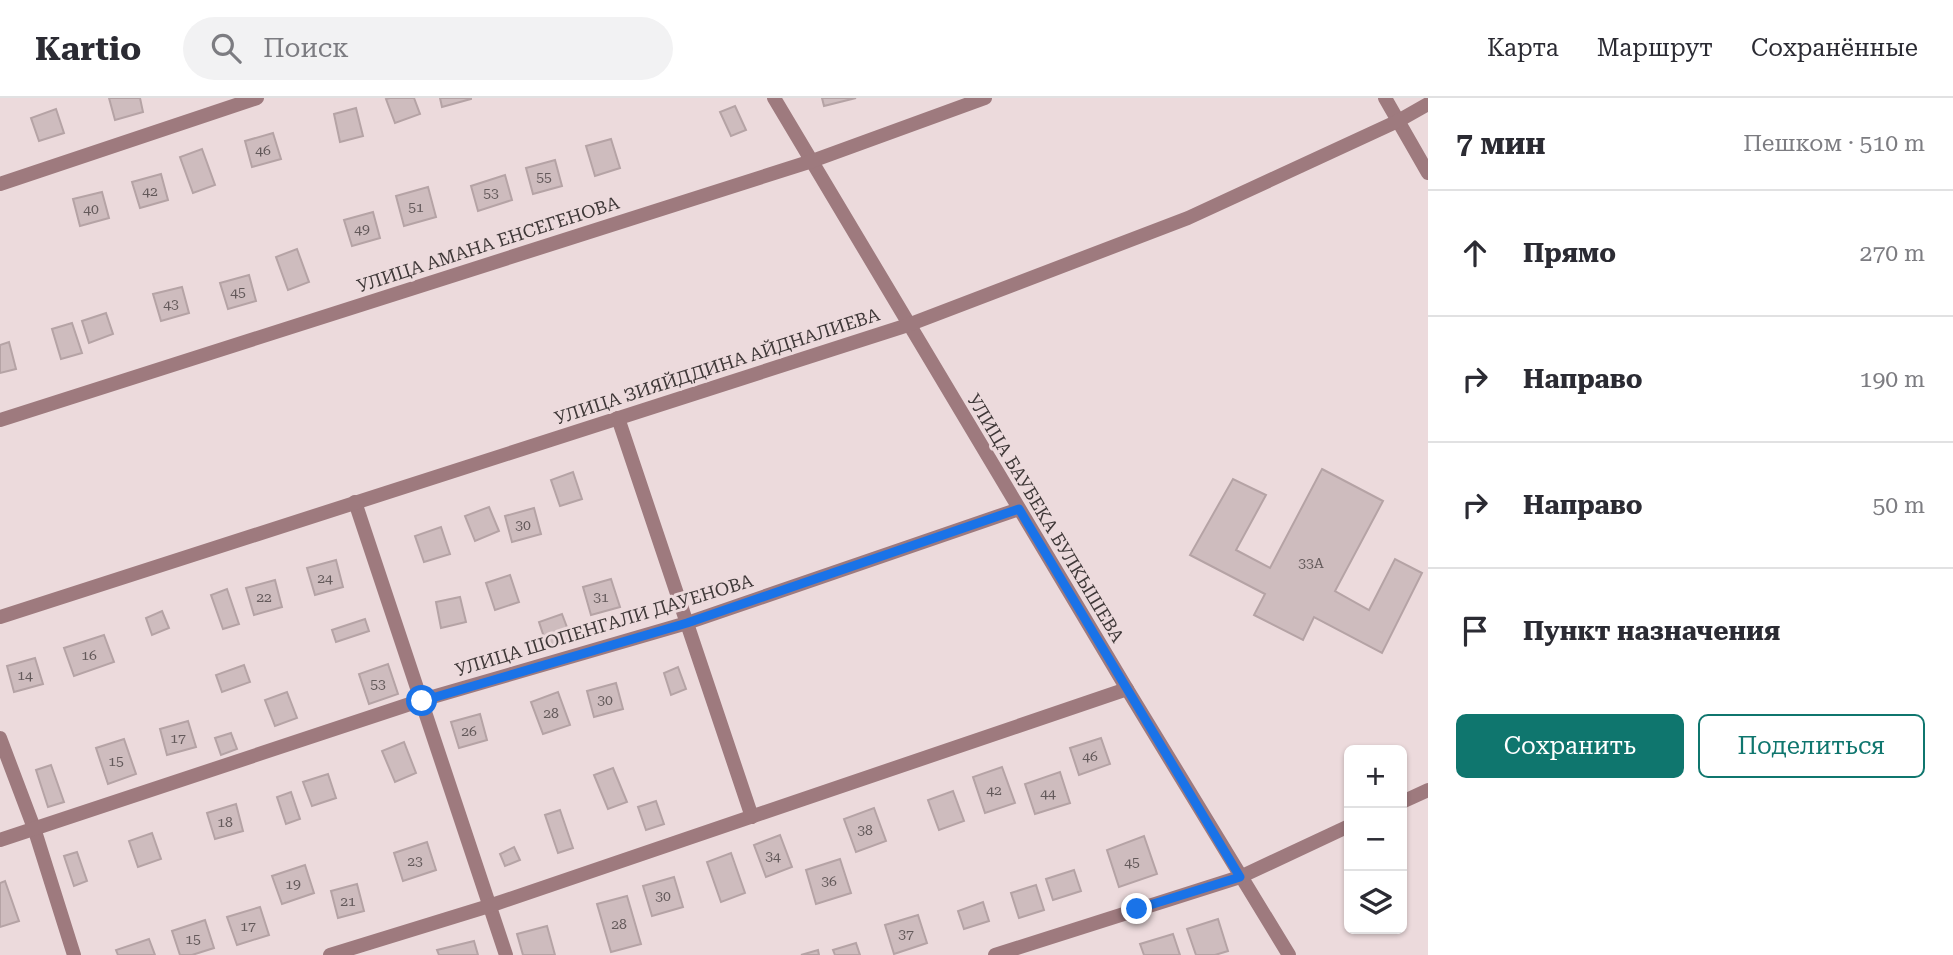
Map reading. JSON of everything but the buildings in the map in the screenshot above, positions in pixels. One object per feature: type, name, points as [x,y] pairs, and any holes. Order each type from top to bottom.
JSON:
[{"type":"street","points":[[0,184],[257,98]]},
{"type":"street","name":"УЛИЦА БАУБЕКА БУЛКЫШЕВА","points":[[774,98],[1127,690],[1289,955]]},
{"type":"street","name":"УЛИЦА АМАНА ЕНСЕГЕНОВА","points":[[0,420],[812,161],[985,98]]},
{"type":"street","points":[[1385,98],[1428,173]]},
{"type":"street","name":"УЛИЦА ЗИЯЙДДИНА АЙДНАЛИЕВА","points":[[0,617],[908,325],[1188,218],[1398,121],[1428,104]]},
{"type":"street","points":[[618,418],[752,817]]},
{"type":"street","points":[[355,502],[506,955]]},
{"type":"street","name":"УЛИЦА ШОПЕНГАЛИ ДАУЕНОВА","points":[[0,840],[422,701],[687,623],[1019,509]]},
{"type":"street","points":[[330,955],[489,906],[1127,690]]},
{"type":"street","points":[[0,737],[34,828],[74,955]]},
{"type":"street","points":[[1407,800],[1428,790]]},
{"type":"street","points":[[995,955],[1240,877],[1344,829]]},
{"type":"route","points":[[422,701],[687,623],[1019,509],[1240,877],[1137,909]]}]
